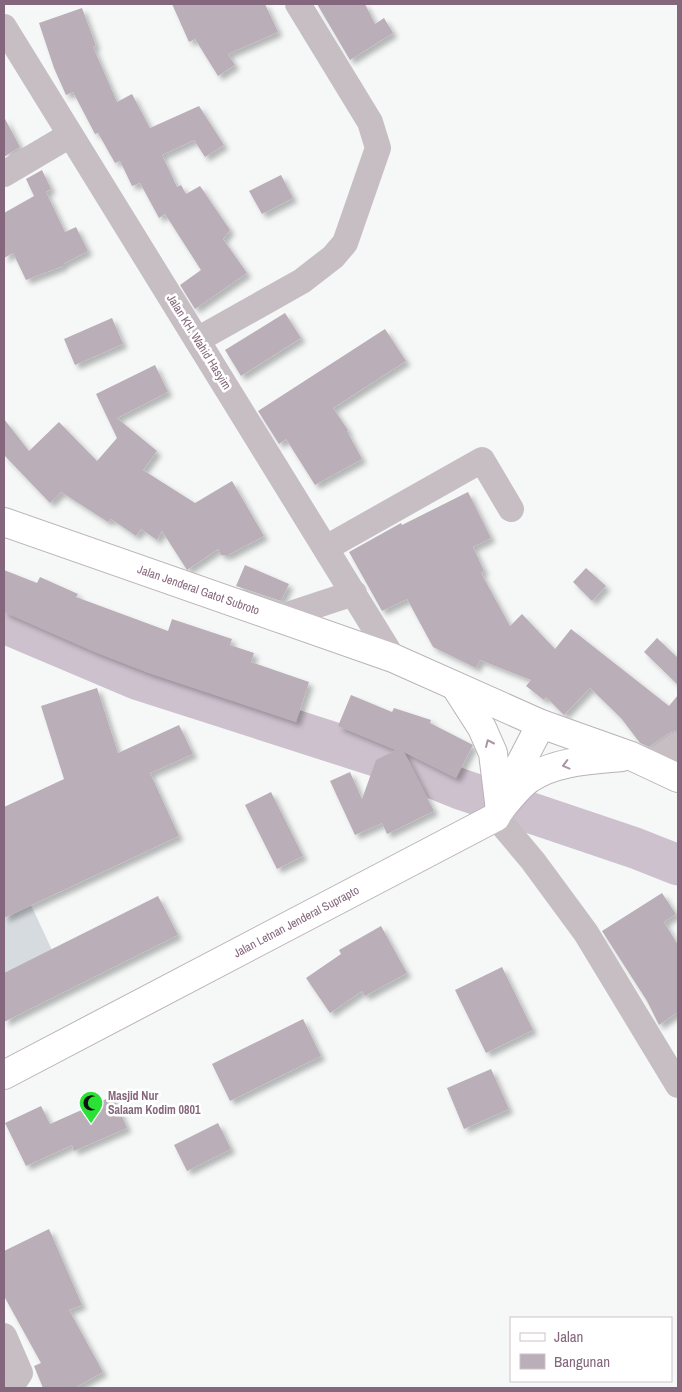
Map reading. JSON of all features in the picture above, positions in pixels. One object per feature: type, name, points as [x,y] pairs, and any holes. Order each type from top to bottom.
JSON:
[{"type":"main road","name":"Jalan Jenderal Gatot Subroto","points":[[4,522],[275,619],[393,658],[541,724],[640,760],[678,778]]},
{"type":"main road","points":[[456,686],[482,728],[493,752],[502,804]]},
{"type":"main road","points":[[502,804],[541,724]]},
{"type":"main road","name":"Jalan Letnan Jenderal Suprapto","points":[[4,1075],[502,804],[528,780],[549,770],[584,760],[640,760]]},
{"type":"street","points":[[197,340],[302,281],[333,257],[345,243],[378,148],[370,122],[298,4]]},
{"type":"street","name":"Jalan KH. Wahid Hasyim","points":[[4,27],[393,658]]},
{"type":"street","points":[[4,174],[70,135]]},
{"type":"street","points":[[326,548],[482,460],[511,508]]},
{"type":"street","points":[[275,619],[354,593]]},
{"type":"street","points":[[640,760],[678,745]]},
{"type":"street","points":[[502,804],[533,861],[586,933],[678,1085]]},
{"type":"street","points":[[4,1336],[20,1373],[16,1379],[4,1385]]},
{"type":"shaded area","points":[[31,905],[52,950],[4,973],[4,918]]},
{"type":"building","points":[[172,4],[265,4],[278,32],[228,54],[235,65],[218,76],[195,39],[189,42]]},
{"type":"building","points":[[317,4],[365,4],[375,24],[384,18],[393,33],[350,60]]},
{"type":"building","points":[[82,8],[96,46],[93,47],[117,102],[132,94],[150,128],[199,106],[224,145],[205,157],[194,140],[162,155],[177,187],[181,185],[186,194],[200,186],[230,230],[223,239],[247,273],[195,309],[180,285],[201,270],[165,214],[159,218],[140,183],[132,186],[120,161],[115,163],[98,133],[95,134],[73,92],[66,95],[54,68],[39,23]]},
{"type":"building","points":[[4,117],[20,147],[4,157]]},
{"type":"building","points":[[42,170],[51,189],[46,192],[65,232],[76,227],[88,251],[63,264],[63,266],[26,280],[13,253],[4,258],[4,213],[34,196],[26,179]]},
{"type":"building","points":[[281,175],[293,198],[262,214],[249,191]]},
{"type":"building","points":[[285,313],[301,338],[241,376],[225,350]]},
{"type":"building","points":[[112,318],[123,344],[75,365],[64,339]]},
{"type":"building","points":[[385,329],[406,361],[333,408],[348,430],[362,459],[315,485],[286,439],[279,444],[258,411]]},
{"type":"building","points":[[155,365],[168,392],[117,418],[157,451],[143,470],[195,503],[232,481],[264,536],[228,555],[221,555],[218,549],[187,570],[162,531],[157,540],[141,529],[136,536],[111,519],[108,522],[61,492],[50,503],[4,455],[4,419],[29,451],[59,422],[97,461],[117,438],[96,394]]},
{"type":"building","points":[[468,492],[491,538],[473,547],[484,571],[481,573],[510,626],[522,614],[555,649],[571,629],[669,706],[678,695],[678,730],[669,733],[649,747],[640,743],[621,718],[590,688],[564,715],[546,697],[544,700],[526,686],[531,680],[480,660],[476,668],[433,647],[407,599],[382,611],[349,552],[401,523],[402,525]]},
{"type":"building","points":[[245,565],[289,584],[281,601],[236,586]]},
{"type":"building","points":[[586,568],[606,586],[592,601],[573,582]]},
{"type":"building","points":[[4,570],[37,583],[40,577],[78,594],[76,597],[168,631],[172,619],[232,639],[230,645],[254,653],[251,662],[309,682],[296,722],[149,673],[95,652],[4,612]]},
{"type":"building","points":[[657,638],[678,658],[678,685],[644,652]]},
{"type":"building","points":[[97,688],[118,753],[179,725],[193,754],[150,773],[179,836],[4,918],[4,807],[64,779],[41,706]]},
{"type":"building","points":[[351,695],[392,712],[394,708],[431,720],[430,723],[473,745],[456,778],[404,752],[434,811],[387,834],[382,823],[355,835],[330,781],[350,772],[362,799],[376,760],[396,750],[338,726]]},
{"type":"building","points":[[271,792],[303,856],[277,869],[245,805]]},
{"type":"building","points":[[662,893],[676,914],[664,922],[678,945],[678,1012],[659,1025],[647,1001],[602,931]]},
{"type":"building","points":[[158,896],[178,935],[4,1022],[4,973]]},
{"type":"building","points":[[381,926],[407,973],[365,996],[362,991],[330,1013],[306,978],[341,954],[339,950]]},
{"type":"building","points":[[502,967],[533,1030],[486,1053],[455,990]]},
{"type":"building","points":[[303,1019],[321,1056],[230,1101],[212,1064]]},
{"type":"building","points":[[491,1069],[509,1109],[464,1129],[447,1088]]},
{"type":"building","points":[[113,1096],[127,1128],[74,1151],[72,1145],[26,1166],[5,1123],[41,1106],[50,1124]]},
{"type":"building","points":[[218,1123],[231,1149],[187,1171],[174,1145]]},
{"type":"building","points":[[49,1229],[82,1305],[69,1310],[103,1372],[75,1388],[43,1388],[34,1366],[41,1363],[4,1296],[4,1251]]},
{"type":"waterway","points":[[4,623],[136,679],[388,760],[460,789],[635,848],[678,865]]},
{"type":"place","name":"Masjid Nur Salaam Kodim 0801","points":[[91,1124]]}]
